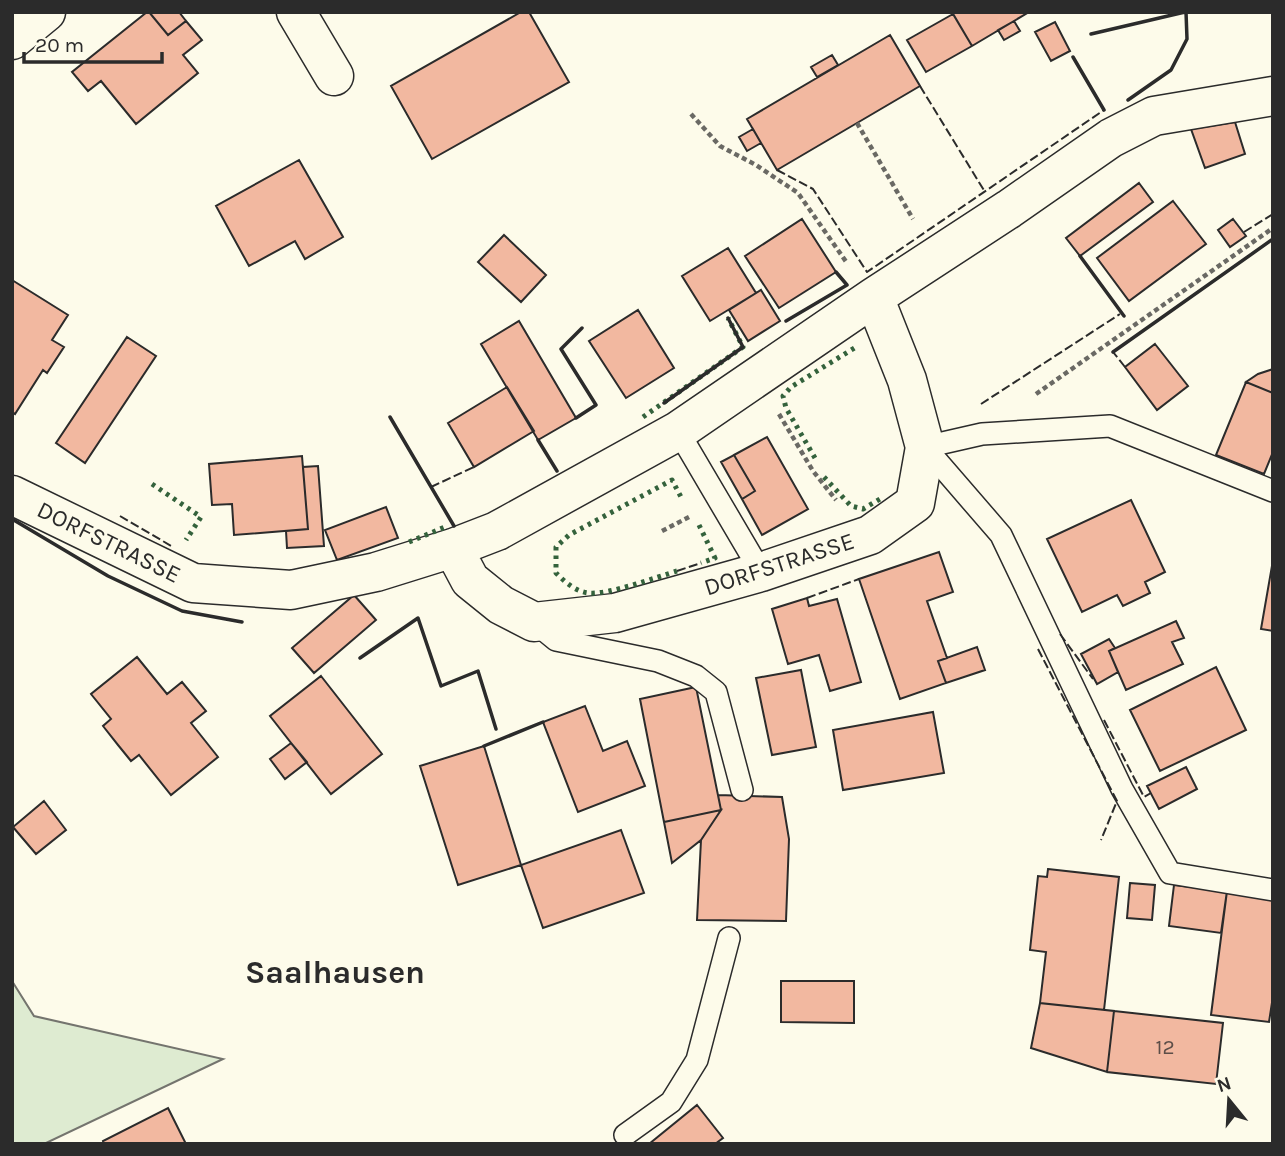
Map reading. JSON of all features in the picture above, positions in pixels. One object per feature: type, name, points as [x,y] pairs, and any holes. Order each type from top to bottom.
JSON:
[{"type":"street","points":[[12,40],[46,12]]},
{"type":"street","points":[[296,12],[334,76]]},
{"type":"street","name":"DORFSTRASSE","points":[[12,495],[193,583],[291,590],[376,572],[453,548],[497,531],[678,431],[1111,138],[1154,117],[1273,96]]},
{"type":"street","name":"DORFSTRASSE","points":[[534,622],[615,613],[761,572],[870,535],[915,503],[925,447],[907,380],[874,297]]},
{"type":"street","points":[[453,548],[470,580],[501,605],[534,622]]},
{"type":"lane","points":[[1273,491],[1110,426],[982,434],[925,447],[1001,535],[1122,789],[1170,873],[1273,890]]},
{"type":"lane","points":[[678,431],[761,572]]},
{"type":"lane","points":[[534,622],[555,640],[657,661],[696,676],[716,692],[742,790]]},
{"type":"lane","points":[[625,1135],[671,1102],[697,1060],[729,938]]},
{"type":"path","points":[[691,114],[720,146],[756,165],[797,193],[827,238],[874,297]]},
{"type":"path","points":[[857,123],[936,257]]},
{"type":"path","points":[[982,434],[1273,228]]},
{"type":"path","points":[[757,378],[813,471],[852,521],[870,535]]},
{"type":"path","points":[[662,531],[693,515]]},
{"type":"green space","points":[[12,981],[34,1016],[223,1059],[44,1144],[12,1144]]},
{"type":"building","points":[[147,12],[168,35],[186,21],[202,40],[183,55],[198,73],[136,124],[101,81],[88,91],[72,72]]},
{"type":"building","points":[[149,12],[179,12],[186,21],[168,35]]},
{"type":"building","points":[[521,12],[529,12],[569,82],[432,159],[391,86]]},
{"type":"building","points":[[952,12],[1029,12],[972,46]]},
{"type":"building","points":[[953,14],[972,46],[926,72],[907,40]]},
{"type":"building","points":[[1014,21],[1020,31],[1004,40],[998,30]]},
{"type":"building","points":[[1055,22],[1070,51],[1051,61],[1035,32]]},
{"type":"building","points":[[890,35],[920,86],[777,170],[747,119]]},
{"type":"building","points":[[832,55],[838,65],[817,77],[811,67]]},
{"type":"building","points":[[1235,122],[1245,154],[1205,168],[1191,129]]},
{"type":"building","points":[[753,129],[761,143],[747,151],[739,137]]},
{"type":"building","points":[[299,160],[343,237],[305,259],[295,241],[249,266],[216,206]]},
{"type":"building","points":[[1139,183],[1153,202],[1080,256],[1066,238]]},
{"type":"building","points":[[1173,201],[1206,244],[1129,301],[1097,258]]},
{"type":"building","points":[[802,219],[836,272],[779,308],[745,256]]},
{"type":"building","points":[[1233,219],[1246,236],[1230,247],[1218,230]]},
{"type":"building","points":[[504,235],[546,275],[521,302],[478,262]]},
{"type":"building","points":[[728,248],[756,293],[710,321],[682,276]]},
{"type":"building","points":[[12,280],[68,315],[52,340],[64,347],[47,373],[43,370],[15,414],[12,412]]},
{"type":"building","points":[[761,290],[780,321],[748,341],[729,310]]},
{"type":"building","points":[[638,310],[674,368],[626,398],[589,341]]},
{"type":"building","points":[[519,321],[576,418],[538,440],[481,344]]},
{"type":"building","points":[[127,337],[156,356],[85,463],[56,443]]},
{"type":"building","points":[[1155,344],[1188,386],[1157,410],[1125,367]]},
{"type":"building","points":[[1273,369],[1273,393],[1246,382],[1258,374]]},
{"type":"building","points":[[1246,382],[1273,393],[1273,452],[1264,474],[1216,455]]},
{"type":"building","points":[[507,387],[534,431],[474,467],[448,423]]},
{"type":"building","points":[[767,437],[808,509],[762,535],[742,499],[755,491],[734,455]]},
{"type":"building","points":[[734,455],[755,491],[742,499],[721,462]]},
{"type":"building","points":[[302,456],[308,529],[234,535],[232,504],[212,505],[209,464]]},
{"type":"building","points":[[318,466],[324,546],[287,548],[286,531],[308,529],[303,467]]},
{"type":"building","points":[[1131,500],[1165,572],[1145,582],[1150,593],[1123,606],[1117,595],[1082,612],[1047,539]]},
{"type":"building","points":[[386,507],[398,538],[337,560],[325,530]]},
{"type":"building","points":[[939,552],[953,592],[927,601],[947,658],[938,661],[946,683],[900,699],[859,579]]},
{"type":"building","points":[[1273,560],[1273,631],[1261,629]]},
{"type":"building","points":[[354,595],[376,620],[314,673],[292,648]]},
{"type":"building","points":[[807,598],[809,606],[837,599],[861,682],[830,691],[819,655],[788,664],[772,609]]},
{"type":"building","points":[[1176,621],[1184,638],[1172,642],[1183,664],[1126,690],[1109,651]]},
{"type":"building","points":[[1109,639],[1115,648],[1109,651],[1118,672],[1097,684],[1081,654]]},
{"type":"building","points":[[977,647],[985,670],[946,683],[938,661]]},
{"type":"building","points":[[137,657],[167,694],[182,682],[206,711],[191,723],[218,757],[171,795],[139,755],[131,761],[118,745],[103,726],[111,719],[91,694]]},
{"type":"building","points":[[1216,667],[1246,730],[1160,771],[1130,710]]},
{"type":"building","points":[[801,670],[816,747],[772,755],[756,678]]},
{"type":"building","points":[[321,676],[382,754],[331,794],[270,716]]},
{"type":"building","points":[[696,687],[721,810],[664,822],[640,699]]},
{"type":"building","points":[[585,706],[603,751],[627,741],[645,786],[578,812],[543,722]]},
{"type":"building","points":[[933,712],[944,773],[843,790],[833,730]]},
{"type":"building","points":[[291,743],[307,762],[285,779],[270,759]]},
{"type":"building","points":[[484,746],[521,865],[458,885],[420,766]]},
{"type":"building","points":[[1186,767],[1197,789],[1159,809],[1147,786]]},
{"type":"building","points":[[718,795],[782,797],[789,839],[786,921],[697,920],[701,840],[721,810]]},
{"type":"building","points":[[44,801],[66,830],[36,854],[13,827]]},
{"type":"building","points":[[721,810],[701,840],[672,863],[664,822]]},
{"type":"building","points":[[621,830],[644,893],[543,928],[521,865]]},
{"type":"building","points":[[1048,869],[1119,877],[1104,1010],[1040,1003],[1046,952],[1030,950],[1038,876],[1047,877]]},
{"type":"building","points":[[1130,883],[1155,885],[1152,920],[1127,918]]},
{"type":"building","points":[[1174,885],[1227,891],[1221,933],[1169,926]]},
{"type":"building","points":[[1227,891],[1273,897],[1273,996],[1269,1022],[1211,1015]]},
{"type":"building","points":[[781,981],[854,981],[854,1023],[781,1022]]},
{"type":"building","points":[[1040,1003],[1114,1011],[1107,1072],[1031,1048]]},
{"type":"building","points":[[1114,1011],[1223,1023],[1216,1084],[1107,1072]]},
{"type":"building","points":[[697,1105],[723,1138],[715,1144],[649,1144]]},
{"type":"building","points":[[168,1108],[186,1144],[104,1144],[103,1141]]},
{"type":"hedge","points":[[643,417],[743,347],[728,318]]},
{"type":"hedge","points":[[815,458],[786,408],[783,396],[791,387],[856,347]]},
{"type":"hedge","points":[[824,477],[851,506],[863,509],[880,499]]},
{"type":"hedge","points":[[677,571],[633,585],[589,593],[571,586],[556,573],[556,547],[569,535],[672,480],[681,497]]},
{"type":"hedge","points":[[152,484],[201,517],[186,540]]},
{"type":"hedge","points":[[699,525],[715,558],[701,563]]},
{"type":"hedge","points":[[409,542],[445,527]]},
{"type":"fence","points":[[920,86],[985,192]]},
{"type":"fence","points":[[777,170],[813,189],[867,272],[1104,110]]},
{"type":"fence","points":[[1244,232],[1273,214]]},
{"type":"fence","points":[[1125,367],[1113,352],[1273,239]]},
{"type":"fence","points":[[981,404],[1120,314]]},
{"type":"fence","points":[[431,487],[474,467]]},
{"type":"fence","points":[[120,516],[173,547]]},
{"type":"fence","points":[[677,571],[701,563]]},
{"type":"fence","points":[[807,598],[859,579]]},
{"type":"fence","points":[[1060,634],[1093,679]]},
{"type":"fence","points":[[1038,649],[1117,801],[1101,840]]},
{"type":"fence","points":[[1104,720],[1144,797],[1151,793]]},
{"type":"wall","points":[[1091,34],[1185,12]]},
{"type":"wall","points":[[1128,100],[1171,70],[1187,39],[1186,12]]},
{"type":"wall","points":[[1073,57],[1104,110]]},
{"type":"wall","points":[[1113,352],[1273,239]]},
{"type":"wall","points":[[1080,256],[1124,316]]},
{"type":"wall","points":[[786,321],[847,285],[836,272]]},
{"type":"wall","points":[[664,403],[743,347],[728,318]]},
{"type":"wall","points":[[576,418],[596,405],[561,349],[582,328]]},
{"type":"wall","points":[[390,417],[454,526]]},
{"type":"wall","points":[[538,440],[557,471]]},
{"type":"wall","points":[[12,519],[108,576],[182,611],[242,622]]},
{"type":"wall","points":[[360,658],[418,618],[441,686],[478,671],[496,729]]},
{"type":"wall","points":[[484,746],[543,722]]},
{"type":"district","name":"Saalhausen","points":[[335,972]]}]
